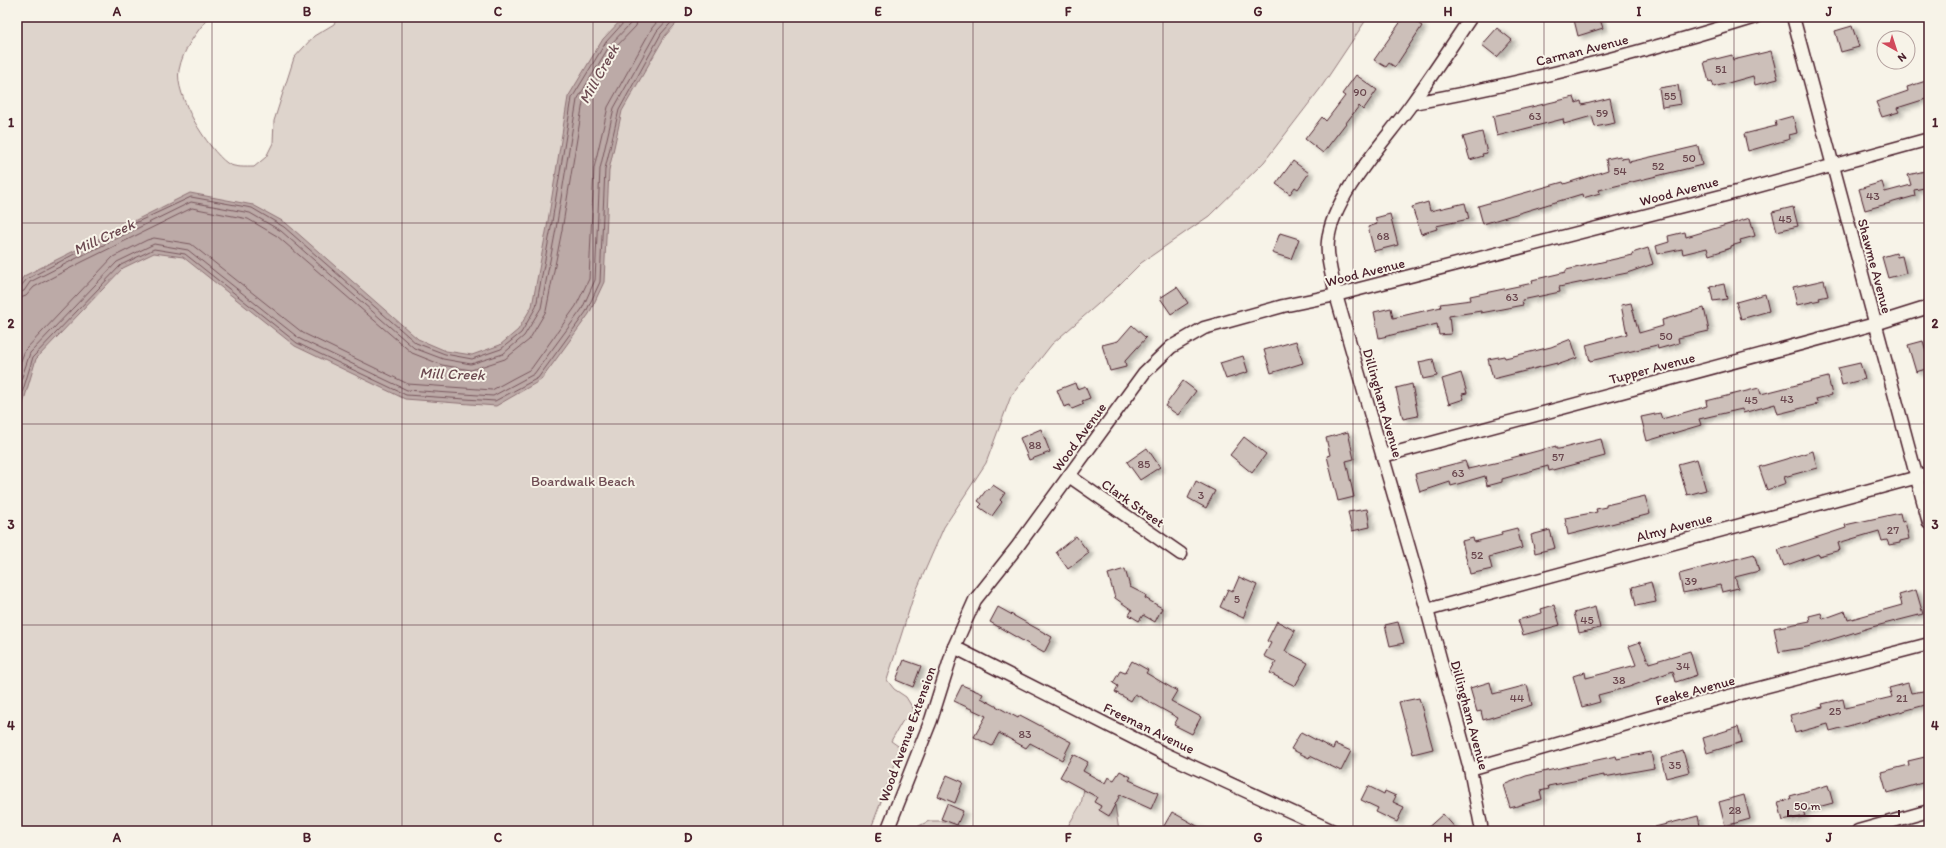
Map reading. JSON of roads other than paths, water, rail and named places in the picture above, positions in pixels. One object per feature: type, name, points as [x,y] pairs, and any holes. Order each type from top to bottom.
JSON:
[{"type":"street","name":"Dillingham Avenue","points":[[1471,17],[1413,102],[1356,179],[1340,205],[1328,241],[1328,255],[1336,295],[1427,610],[1470,769],[1482,831]]},
{"type":"street","name":"Carman Avenue","points":[[1413,102],[1484,90],[1690,38],[1756,17]]},
{"type":"street","name":"Shawme Avenue","points":[[1793,17],[1875,324],[1923,476],[1929,523]]},
{"type":"street","name":"Wood Avenue","points":[[954,647],[975,600],[1069,476],[1144,373],[1171,347],[1204,328],[1283,306],[1336,295],[1733,193],[1929,138]]},
{"type":"street","name":"Tupper Avenue","points":[[1383,456],[1875,324],[1929,307]]},
{"type":"street","name":"Clark Street","points":[[1069,476],[1181,554]]},
{"type":"street","name":"Almy Avenue","points":[[1427,610],[1923,476]]},
{"type":"street","name":"Feake Avenue","points":[[1470,769],[1679,709],[1929,644]]},
{"type":"street","name":"Wood Avenue Extension","points":[[886,831],[931,720],[954,647]]},
{"type":"street","name":"Freeman Avenue","points":[[954,647],[1163,753],[1333,831]]},
{"type":"street","points":[[1858,831],[1929,811]]},
{"type":"water","name":"Mill Creek","points":[[624,17],[682,17],[665,36],[622,111],[609,170],[604,282],[589,314],[541,380],[496,406],[405,399],[295,346],[183,257],[154,253],[123,268],[36,359],[17,424],[17,286],[24,276],[190,193],[253,205],[286,223],[418,339],[446,351],[472,355],[500,345],[518,330],[532,306],[547,227],[568,97],[603,39]]},
{"type":"park label","name":"Boardwalk Beach","points":[[583,481]]}]
